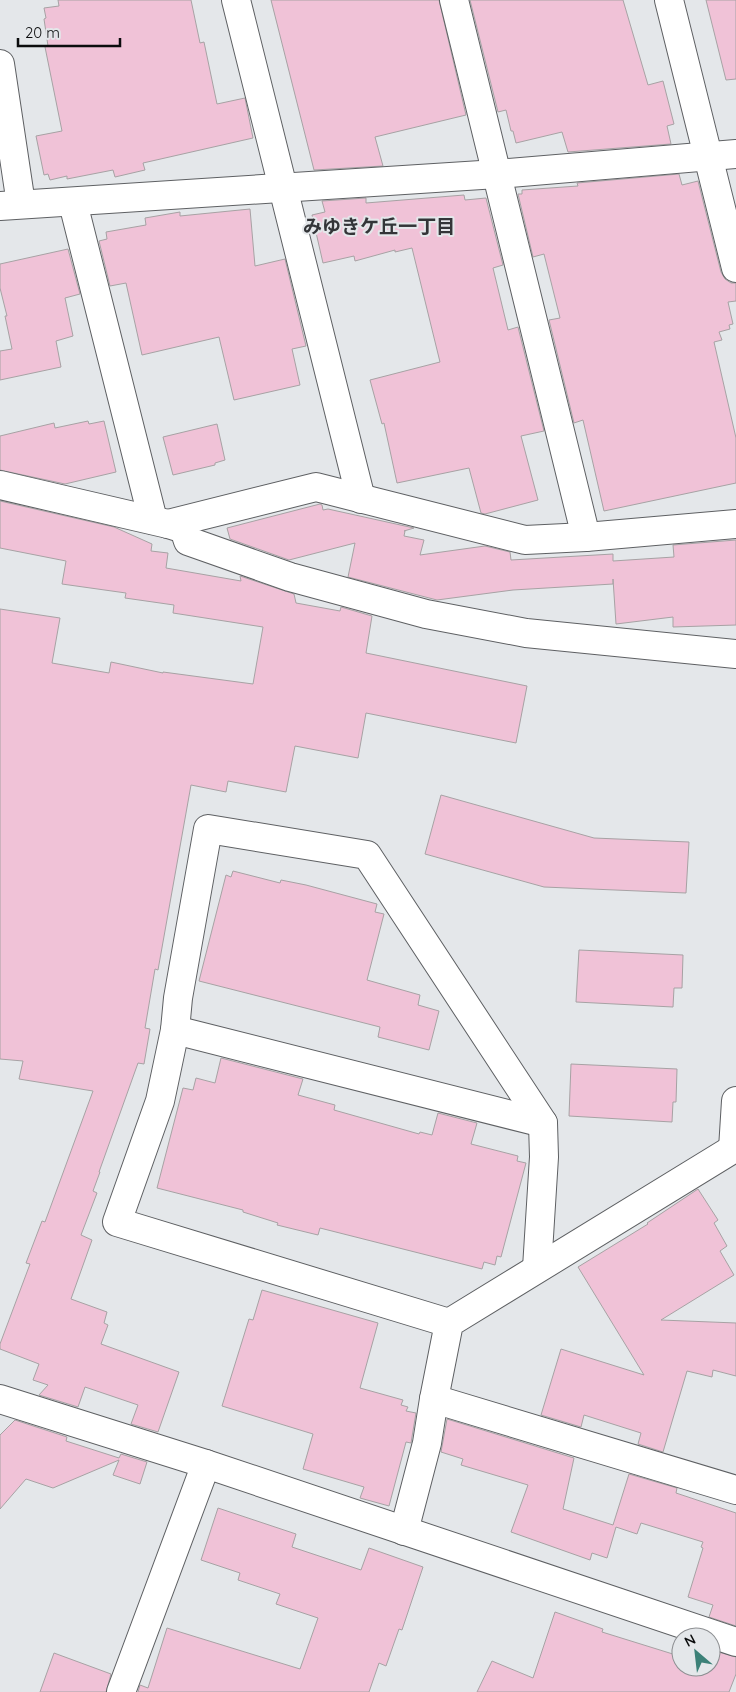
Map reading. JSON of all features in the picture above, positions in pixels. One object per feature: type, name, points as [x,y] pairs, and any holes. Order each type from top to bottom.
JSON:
[{"type":"street","points":[[236,0],[360,499]]},
{"type":"street","points":[[454,0],[586,537]]},
{"type":"street","points":[[669,0],[736,268]]},
{"type":"street","points":[[0,64],[11,205],[73,203],[497,174],[736,154]]},
{"type":"street","points":[[73,203],[160,522]]},
{"type":"street","points":[[0,485],[184,529],[188,541],[290,578],[426,614],[526,633],[736,654]]},
{"type":"street","points":[[160,522],[316,487],[526,540],[586,537],[736,524]]},
{"type":"street","points":[[449,1323],[117,1222],[160,1101],[175,1030],[178,998],[208,829],[367,855],[543,1123],[544,1157],[538,1268]]},
{"type":"street","points":[[175,1030],[543,1123]]},
{"type":"street","points":[[404,1531],[427,1443],[449,1323],[734,1149],[736,1101]]},
{"type":"street","points":[[0,1399],[206,1464],[736,1642]]},
{"type":"street","points":[[434,1399],[736,1490]]},
{"type":"street","points":[[121,1692],[206,1464]]},
{"type":"building","points":[[58,0],[191,0],[200,43],[204,42],[217,104],[245,98],[253,138],[143,163],[145,170],[115,177],[113,170],[67,179],[67,176],[50,180],[48,174],[44,175],[36,136],[62,131],[45,47],[48,46],[44,19],[46,18],[44,8],[59,6]]},
{"type":"building","points":[[271,0],[439,0],[466,115],[375,137],[383,166],[314,170]]},
{"type":"building","points":[[470,0],[623,0],[648,85],[663,81],[674,124],[667,126],[671,144],[568,152],[562,132],[516,143],[506,110],[498,112]]},
{"type":"building","points":[[706,0],[736,0],[736,79],[726,80]]},
{"type":"building","points":[[679,174],[682,185],[698,181],[721,272],[725,279],[731,283],[736,283],[736,301],[728,302],[733,324],[729,325],[730,329],[719,332],[722,340],[714,342],[736,438],[736,483],[604,511],[583,420],[574,423],[549,320],[560,318],[544,254],[533,257],[518,194],[522,194],[522,190],[578,186],[577,183]]},
{"type":"building","points":[[464,195],[465,200],[486,198],[503,265],[493,268],[508,330],[518,327],[544,431],[521,436],[538,500],[485,514],[481,513],[469,468],[397,483],[384,423],[382,424],[370,380],[440,362],[412,248],[395,252],[395,250],[355,261],[354,256],[323,263],[312,215],[325,212],[322,201],[366,198],[366,203]]},
{"type":"building","points":[[250,209],[255,266],[285,259],[306,346],[292,349],[300,385],[234,400],[219,337],[142,355],[126,283],[110,286],[99,241],[107,239],[106,232],[146,225],[145,218],[180,212],[180,216]]},
{"type":"building","points":[[68,249],[80,294],[65,298],[73,336],[56,341],[61,367],[0,380],[0,351],[12,349],[0,288],[0,264]]},
{"type":"building","points":[[88,421],[89,424],[104,421],[116,472],[65,484],[0,470],[0,436],[54,423],[55,428]]},
{"type":"building","points":[[217,424],[225,460],[215,463],[215,465],[173,475],[163,437]]},
{"type":"building","points":[[0,501],[114,527],[152,544],[151,551],[168,553],[166,568],[241,581],[240,576],[294,594],[296,603],[340,611],[341,607],[372,616],[366,653],[527,686],[516,743],[366,713],[358,758],[295,746],[286,792],[228,781],[226,792],[191,785],[158,970],[155,969],[145,1028],[150,1029],[144,1064],[138,1063],[93,1191],[97,1193],[81,1235],[92,1240],[71,1299],[107,1312],[104,1323],[108,1325],[101,1344],[179,1372],[158,1432],[131,1424],[138,1405],[85,1387],[78,1407],[39,1395],[48,1385],[33,1380],[39,1364],[0,1349],[0,1344],[30,1264],[26,1263],[42,1221],[45,1222],[93,1091],[19,1079],[23,1061],[0,1059],[0,609],[60,618],[52,663],[109,673],[111,662],[163,673],[253,684],[263,627],[173,613],[174,605],[125,598],[126,593],[62,584],[66,561],[0,548]]},
{"type":"building","points":[[320,504],[323,510],[328,509],[414,528],[404,531],[404,536],[424,540],[420,555],[485,546],[510,552],[511,560],[613,554],[613,561],[674,557],[673,545],[736,540],[736,625],[673,627],[673,617],[616,624],[613,579],[613,584],[513,590],[437,600],[348,577],[355,543],[289,560],[230,539],[227,528]]},
{"type":"building","points":[[441,795],[594,838],[689,842],[686,893],[544,887],[425,854]]},
{"type":"building","points":[[233,871],[280,883],[281,880],[306,885],[377,904],[375,912],[384,914],[367,980],[420,995],[418,1005],[439,1011],[429,1050],[378,1037],[380,1027],[199,981],[226,875],[231,877]]},
{"type":"building","points":[[579,950],[683,955],[682,988],[674,988],[673,1007],[576,1002]]},
{"type":"building","points":[[221,1058],[303,1079],[298,1095],[335,1105],[334,1110],[419,1134],[420,1132],[432,1135],[438,1113],[477,1123],[471,1144],[518,1156],[517,1161],[526,1163],[501,1257],[497,1256],[495,1265],[484,1262],[482,1269],[320,1228],[318,1235],[277,1225],[278,1223],[243,1212],[243,1210],[157,1188],[183,1088],[193,1090],[196,1078],[215,1083]]},
{"type":"building","points":[[571,1064],[677,1069],[676,1102],[673,1102],[672,1122],[569,1116]]},
{"type":"building","points":[[698,1189],[718,1220],[714,1223],[727,1246],[720,1251],[734,1275],[661,1320],[736,1323],[736,1376],[713,1370],[712,1377],[687,1371],[663,1452],[638,1444],[641,1433],[584,1415],[581,1427],[541,1415],[561,1349],[644,1375],[578,1267],[648,1224]]},
{"type":"building","points":[[262,1290],[378,1323],[360,1388],[403,1400],[401,1405],[408,1407],[406,1411],[416,1413],[411,1443],[406,1442],[389,1506],[360,1498],[364,1487],[303,1469],[313,1434],[222,1406],[249,1319],[253,1320]]},
{"type":"building","points":[[447,1419],[574,1458],[563,1509],[613,1525],[629,1474],[677,1488],[676,1493],[736,1513],[736,1626],[709,1617],[713,1605],[688,1597],[703,1548],[701,1547],[703,1542],[641,1523],[637,1534],[616,1527],[607,1558],[592,1553],[590,1560],[511,1532],[528,1485],[461,1465],[463,1459],[441,1452]]},
{"type":"building","points":[[15,1420],[67,1437],[66,1441],[119,1458],[121,1454],[147,1462],[140,1484],[113,1475],[119,1460],[53,1488],[26,1479],[0,1509],[0,1435]]},
{"type":"building","points":[[218,1508],[296,1534],[292,1547],[361,1570],[369,1548],[423,1567],[402,1630],[399,1629],[386,1666],[379,1663],[369,1692],[138,1692],[140,1685],[148,1688],[167,1628],[300,1669],[318,1618],[276,1604],[280,1594],[238,1580],[240,1573],[201,1560]]},
{"type":"building","points":[[555,1612],[603,1629],[602,1632],[671,1653],[671,1677],[721,1677],[721,1653],[736,1657],[736,1674],[729,1692],[477,1692],[492,1661],[533,1678]]},
{"type":"building","points":[[54,1653],[111,1674],[106,1692],[40,1692]]},
{"type":"district","name":"みゆきケ丘一丁目","points":[[379,226]]}]
